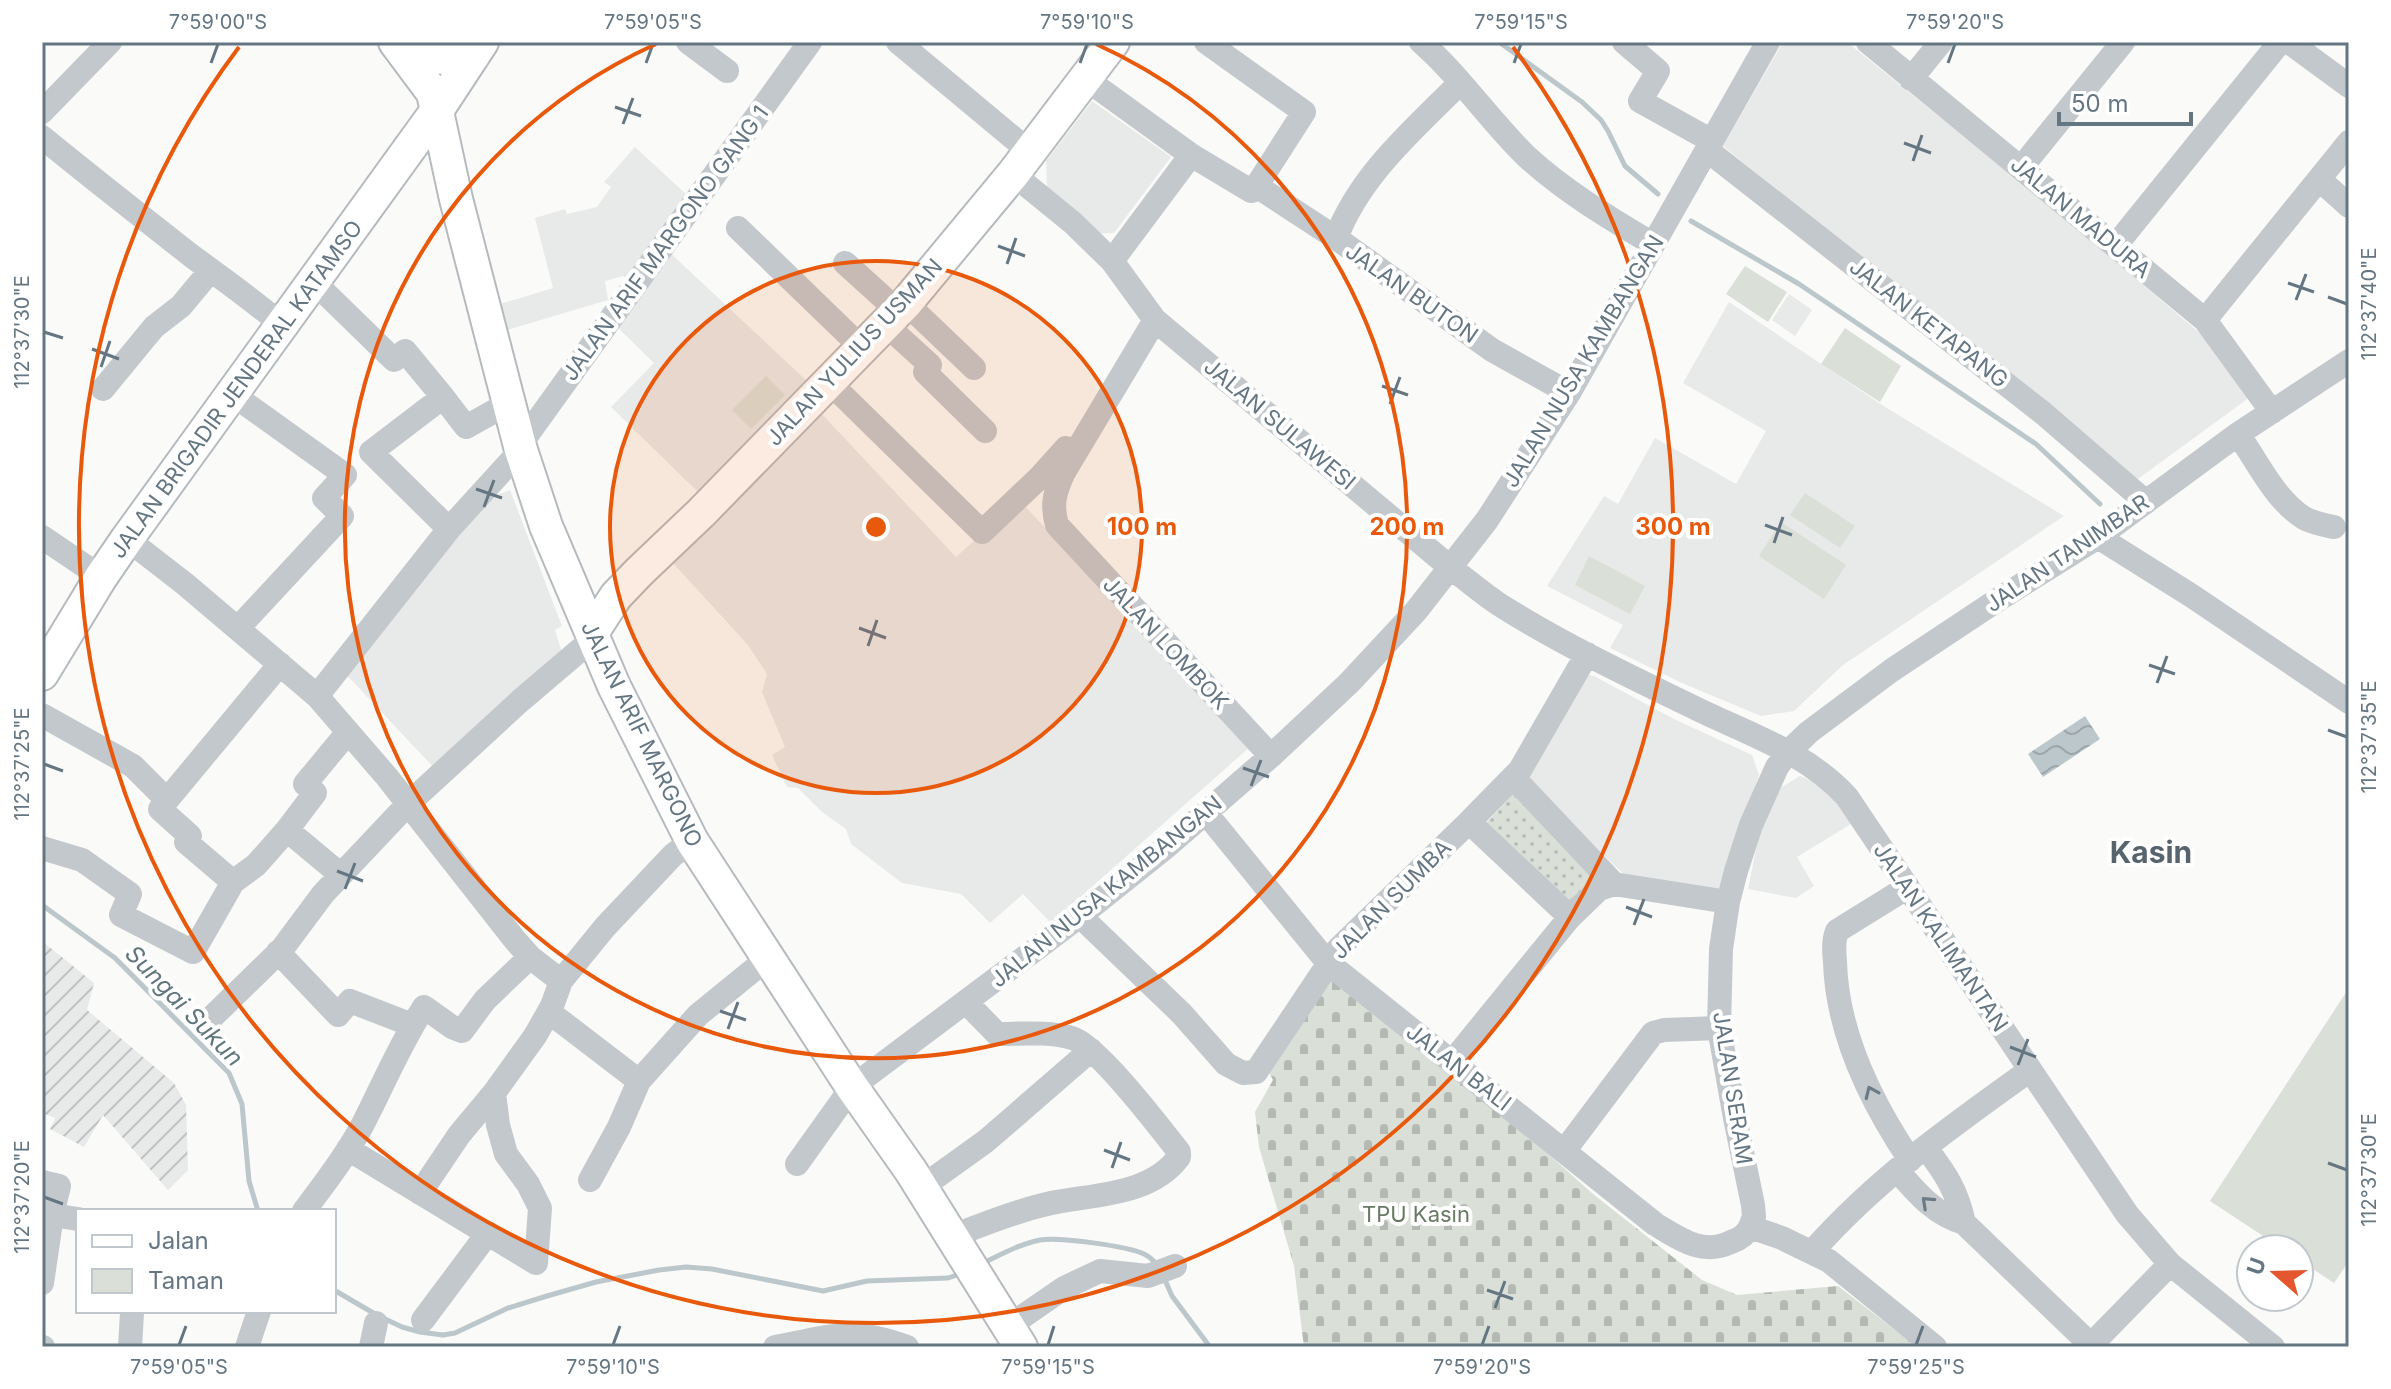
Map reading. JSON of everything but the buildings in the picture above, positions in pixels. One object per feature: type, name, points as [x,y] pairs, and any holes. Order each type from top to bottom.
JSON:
[{"type":"main road","points":[[397,42],[428,56],[443,58],[477,49]]},
{"type":"main road","name":"JALAN ARIF MARGONO","points":[[397,42],[433,93],[456,199],[520,447],[546,526],[614,686],[692,841],[852,1087],[922,1187],[1015,1337]]},
{"type":"main road","name":"JALAN YULIUS USMAN","points":[[593,636],[616,596],[896,312],[1021,163],[1113,42]]},
{"type":"main road","name":"JALAN BRIGADIR JENDERAL KATAMSO","points":[[42,674],[127,539],[438,109],[477,49]]},
{"type":"main road","name":"JALAN YULIUS USMAN","points":[[571,585],[609,584],[639,572]]},
{"type":"street","points":[[42,112],[110,42]]},
{"type":"street","points":[[688,42],[727,71]]},
{"type":"street","name":"JALAN ARIF MARGONO GANG 1","points":[[317,696],[449,529],[520,447],[810,42]]},
{"type":"street","name":"JALAN SULAWESI","points":[[898,42],[1021,163],[1073,223],[1112,261],[1155,320],[1451,568],[1497,603],[1552,636],[1788,752]]},
{"type":"street","points":[[1206,42],[1304,112],[1258,187]]},
{"type":"street","points":[[1421,42],[1527,156],[1593,208],[1653,244]]},
{"type":"street","name":"JALAN KETAPANG","points":[[1624,42],[1658,71],[1640,101],[1709,146],[2043,413],[2146,502]]},
{"type":"street","name":"JALAN NUSA KAMBANGAN","points":[[797,1164],[852,1087],[1080,916],[1206,813],[1375,657],[1451,568],[1487,520],[1569,393],[1768,42]]},
{"type":"street","name":"JALAN MADURA","points":[[1868,42],[2205,320],[2272,412]]},
{"type":"street","points":[[1911,79],[1941,42]]},
{"type":"street","points":[[2021,168],[2123,42]]},
{"type":"street","points":[[2116,245],[2280,42]]},
{"type":"street","points":[[2289,42],[2349,86]]},
{"type":"street","points":[[1086,79],[1191,155],[1112,261]]},
{"type":"street","points":[[1336,238],[1354,199],[1384,160],[1460,83]]},
{"type":"street","points":[[42,137],[282,325]]},
{"type":"street","points":[[2205,320],[2349,142]]},
{"type":"street","name":"JALAN BUTON","points":[[1191,155],[1251,191],[1258,187],[1336,238],[1492,350],[1569,393]]},
{"type":"street","points":[[2320,180],[2349,206]]},
{"type":"street","points":[[738,228],[862,348]]},
{"type":"street","points":[[845,263],[896,312],[974,368]]},
{"type":"street","points":[[103,389],[154,327],[181,306],[211,270]]},
{"type":"street","points":[[313,281],[394,360],[405,351],[466,427],[509,403]]},
{"type":"street","points":[[896,312],[930,365],[925,372],[985,431]]},
{"type":"street","points":[[829,382],[982,532],[1047,485],[1099,412],[1155,320]]},
{"type":"street","name":"JALAN TANIMBAR","points":[[1788,752],[1809,732],[1892,670],[2098,537],[2238,434],[2349,361]]},
{"type":"street","points":[[232,394],[345,475],[324,498],[342,516],[238,628]]},
{"type":"street","points":[[443,397],[371,452],[449,529]]},
{"type":"street","points":[[2238,434],[2277,491],[2301,516],[2313,522],[2344,524]]},
{"type":"street","name":"JALAN LOMBOK","points":[[1047,485],[1057,525],[1271,756]]},
{"type":"street","points":[[42,537],[101,577]]},
{"type":"street","points":[[2098,537],[2349,702]]},
{"type":"street","points":[[127,539],[317,696],[530,957],[561,981]]},
{"type":"street","points":[[207,1022],[278,952],[323,894],[408,804],[593,636]]},
{"type":"street","name":"JALAN SUMBA","points":[[1080,916],[1182,1014],[1226,1064],[1246,1074],[1252,1073],[1259,1068],[1339,948],[1513,777],[1587,654]]},
{"type":"street","points":[[233,882],[186,842],[190,836],[160,809],[280,664]]},
{"type":"street","points":[[42,715],[133,766],[167,800]]},
{"type":"street","points":[[42,848],[82,860],[130,894],[121,915],[193,952],[233,882],[256,865],[315,793],[305,784],[348,732]]},
{"type":"street","name":"JALAN KALIMANTAN","points":[[1788,752],[1832,780],[1847,797],[2127,1214],[2170,1264],[2273,1347]]},
{"type":"street","name":"JALAN SERAM","points":[[1750,1227],[1754,1217],[1753,1205],[1719,1028],[1721,949],[1728,902],[1751,825],[1777,767],[1788,752]]},
{"type":"street","points":[[1513,777],[1614,884]]},
{"type":"street","name":"JALAN BALI","points":[[1206,813],[1328,963],[1655,1224],[1702,1248],[1717,1248],[1746,1234],[1750,1227]]},
{"type":"street","points":[[1469,822],[1570,917]]},
{"type":"street","points":[[287,830],[341,875]]},
{"type":"street","points":[[420,1193],[459,1135],[535,1036],[561,981],[605,927],[673,855],[692,841]]},
{"type":"street","points":[[1452,1062],[1570,917],[1599,889],[1614,884],[1728,902]]},
{"type":"street","points":[[1908,887],[1837,931],[1835,977],[1841,1012],[1853,1050],[1874,1100],[1911,1159],[1926,1202],[1940,1213],[1964,1223],[2090,1346],[2170,1264]]},
{"type":"street","points":[[278,952],[338,1015],[350,1001],[412,1025]]},
{"type":"street","points":[[305,1209],[348,1149],[424,1007],[462,1031],[485,1000],[530,957]]},
{"type":"street","points":[[590,1180],[619,1127],[639,1081],[698,1015],[768,958]]},
{"type":"street","points":[[952,1236],[1045,1204],[1119,1193],[1160,1175],[1177,1160],[1179,1152],[1151,1115],[1091,1050],[1075,1038],[1048,1033],[997,1034],[966,1002]]},
{"type":"street","points":[[549,1012],[639,1081]]},
{"type":"street","points":[[1565,1150],[1653,1033],[1719,1028]]},
{"type":"street","points":[[922,1187],[986,1141],[1091,1050]]},
{"type":"street","points":[[1812,1252],[1857,1203],[1962,1119],[2030,1070]]},
{"type":"street","points":[[348,1149],[536,1263],[540,1208],[528,1184],[506,1154],[494,1093]]},
{"type":"street","points":[[1911,1159],[1952,1184],[1964,1223]]},
{"type":"street","points":[[42,1182],[59,1186],[42,1283]]},
{"type":"street","points":[[52,1215],[76,1219]]},
{"type":"street","points":[[1750,1227],[1782,1238],[1829,1261],[1935,1347]]},
{"type":"street","points":[[423,1320],[488,1233]]},
{"type":"street","points":[[1015,1337],[1064,1288],[1100,1271],[1148,1276],[1175,1266]]},
{"type":"street","points":[[130,1347],[132,1313]]},
{"type":"street","points":[[247,1347],[258,1313]]},
{"type":"street","points":[[775,1347],[840,1334],[874,1336],[907,1347]]},
{"type":"shaded area","points":[[1783,42],[1847,42],[2056,211],[2221,351],[2250,397],[2131,484],[2031,398],[1723,146]]},
{"type":"shaded area","points":[[1092,101],[1171,157],[1114,233],[1091,234],[1047,188],[1046,161]]},
{"type":"shaded area","points":[[635,147],[688,196],[628,279],[623,276],[605,281],[608,300],[504,331],[497,305],[553,288],[535,218],[565,209],[567,214],[597,207],[611,187],[604,182]]},
{"type":"shaded area","points":[[665,248],[808,382],[700,494],[611,407],[654,363],[613,323]]},
{"type":"shaded area","points":[[1789,294],[1812,310],[1795,336],[1772,320]]},
{"type":"shaded area","points":[[1729,302],[1882,405],[2064,516],[1843,665],[1794,711],[1761,716],[1610,648],[1623,625],[1547,586],[1604,496],[1618,504],[1655,438],[1736,484],[1766,431],[1683,383]]},
{"type":"shaded area","points":[[821,413],[956,557],[1019,500],[1251,746],[1051,923],[1023,894],[990,923],[961,894],[902,883],[851,844],[846,829],[822,812],[798,788],[787,787],[772,755],[785,747],[762,692],[767,674],[748,645],[671,561]]},
{"type":"shaded area","points":[[510,490],[562,626],[555,630],[563,656],[436,770],[343,671],[476,503]]},
{"type":"shaded area","points":[[1588,675],[1752,755],[1759,775],[1721,890],[1628,878],[1530,786],[1527,774]]},
{"type":"shaded area","points":[[1800,776],[1827,788],[1851,824],[1797,857],[1814,886],[1796,898],[1748,889],[1772,793]]},
{"type":"shaded area","points":[[42,941],[94,983],[87,1010],[174,1083],[186,1105],[188,1170],[168,1190],[103,1115],[84,1147],[50,1129],[55,1118],[42,1113]]},
{"type":"green space","points":[[1745,266],[1787,292],[1768,322],[1726,294]]},
{"type":"green space","points":[[1845,328],[1901,366],[1880,402],[1821,364]]},
{"type":"green space","points":[[766,376],[785,395],[751,429],[732,410]]},
{"type":"green space","points":[[1805,493],[1855,526],[1840,548],[1790,515]]},
{"type":"green space","points":[[1781,522],[1846,565],[1824,599],[1759,556]]},
{"type":"green space","points":[[1589,556],[1645,586],[1630,614],[1575,585]]},
{"type":"green space","points":[[1514,793],[1599,873],[1571,905],[1486,823]]},
{"type":"green space","name":"TPU Kasin","points":[[1332,980],[1499,1110],[1593,1194],[1702,1280],[1737,1295],[1838,1286],[1917,1347],[1304,1347],[1294,1266],[1259,1147],[1255,1112],[1273,1080],[1268,1071]]},
{"type":"green space","points":[[2345,994],[2349,996],[2349,1261],[2334,1283],[2315,1271],[2315,1233],[2259,1233],[2210,1201]]},
{"type":"water","points":[[2085,716],[2100,739],[2043,777],[2028,754]]},
{"type":"waterway","points":[[1499,42],[1582,102],[1601,120],[1625,166],[1658,194]]},
{"type":"waterway","points":[[1691,221],[1799,284],[2036,444],[2100,504]]},
{"type":"waterway","name":"Sungai Sukun","points":[[42,905],[115,958],[229,1073],[242,1104],[249,1181],[257,1209]]},
{"type":"waterway","name":"Sungai Sukun","points":[[983,1263],[1025,1244],[1050,1239],[1123,1248],[1146,1255],[1158,1266]]},
{"type":"waterway","name":"Sungai Sukun","points":[[383,1318],[420,1332],[455,1333],[508,1308],[547,1296],[596,1282],[686,1267],[712,1269],[823,1291],[867,1281],[948,1278],[963,1273]]},
{"type":"waterway","name":"Sungai Sukun","points":[[1164,1278],[1172,1296],[1210,1347]]},
{"type":"waterway","name":"Sungai Sukun","points":[[336,1291],[375,1314]]},
{"type":"district","name":"Kasin","points":[[2151,853]]}]
